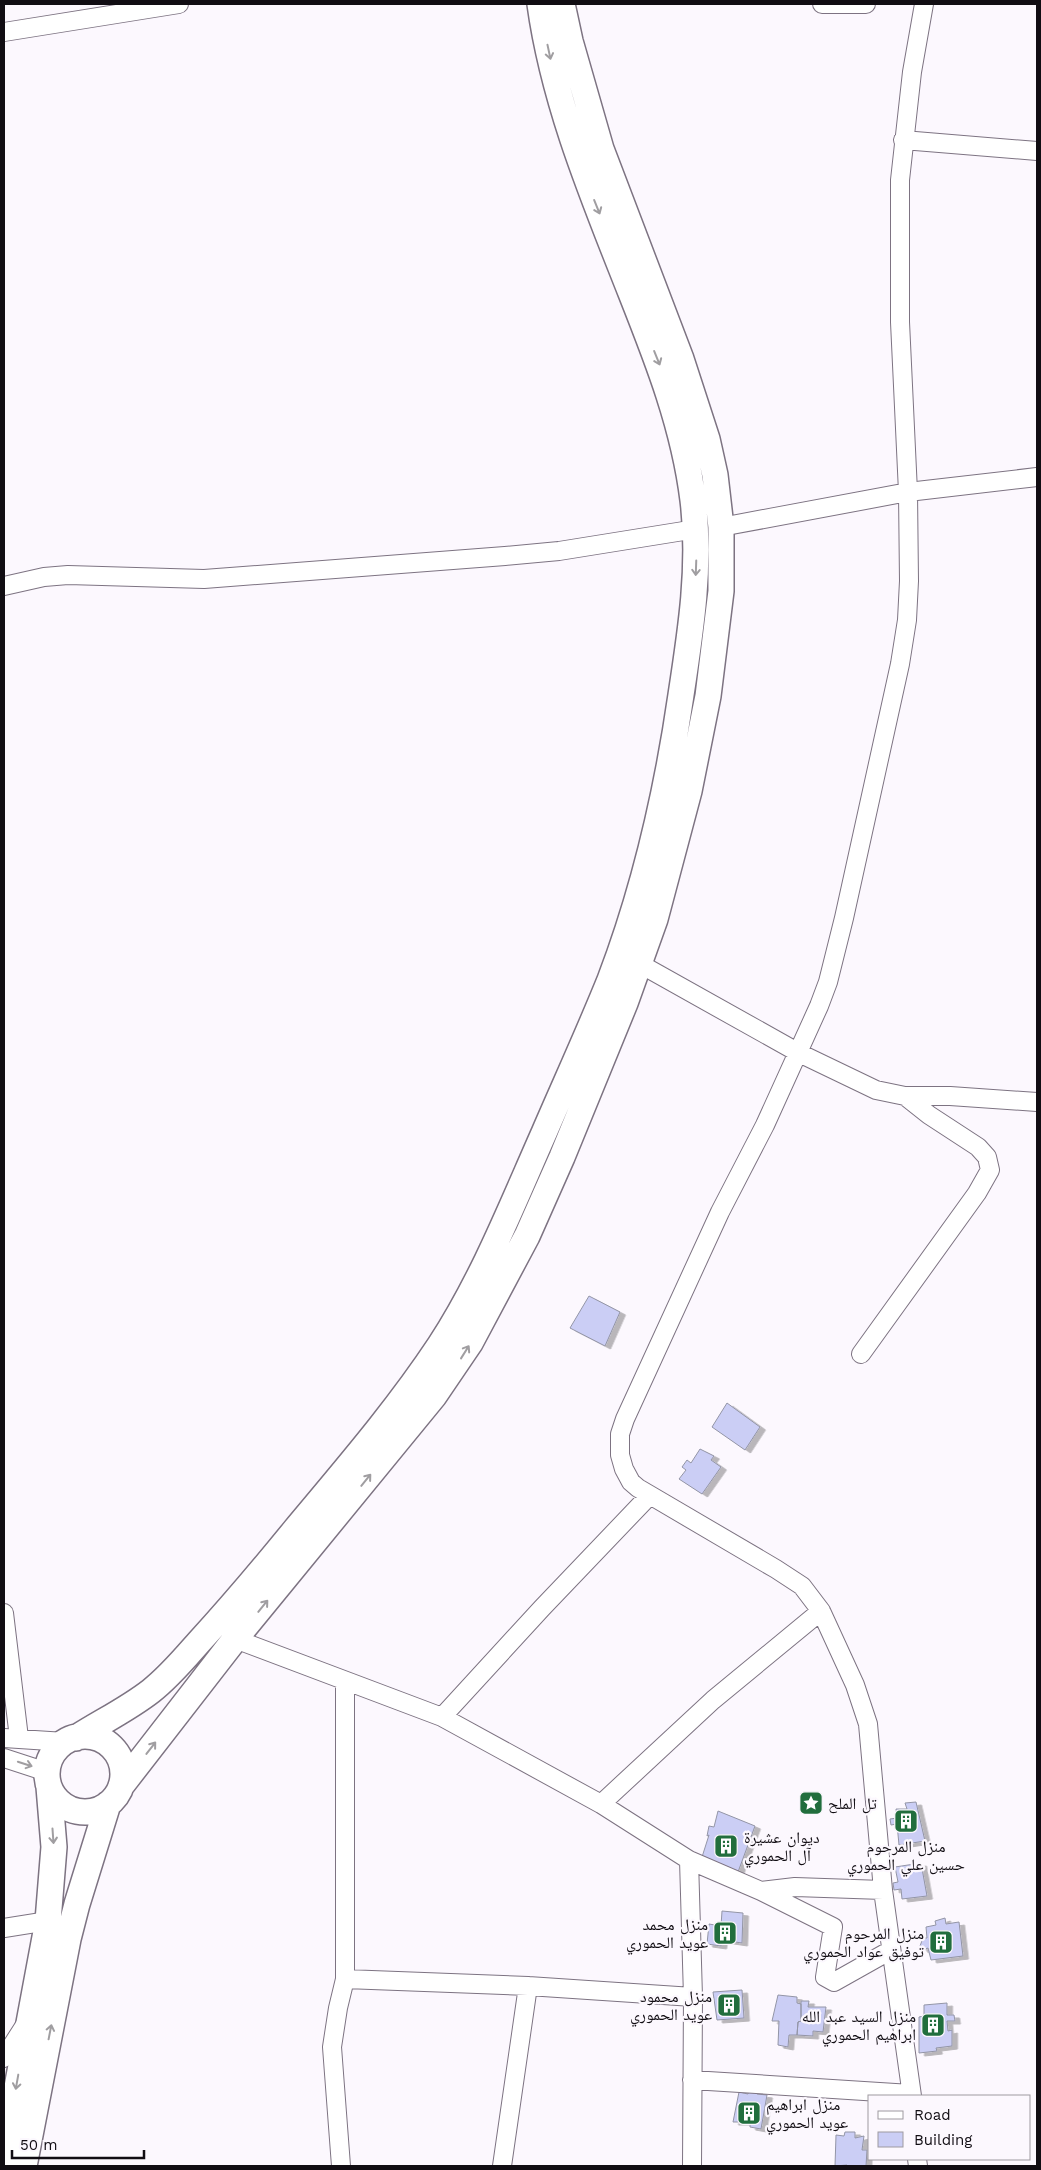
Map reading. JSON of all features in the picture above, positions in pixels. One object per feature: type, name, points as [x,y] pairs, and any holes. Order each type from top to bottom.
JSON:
[{"type":"main road","points":[[4,2157],[28,2020],[48,1922],[54,1847],[48,1779],[50,1760],[56,1750],[70,1740],[146,1694],[157,1685],[237,1601],[375,1435],[441,1342],[480,1275],[502,1229],[610,980],[647,864],[670,767],[690,634],[696,569],[696,528],[686,459],[676,415],[660,366],[592,196],[566,121],[552,65],[540,4]]},
{"type":"main road","points":[[48,1779],[60,1804],[69,1809],[89,1812],[115,1795],[235,1639],[434,1396],[470,1343],[531,1227],[589,1093],[640,964],[663,892],[689,791],[708,696],[721,591],[721,527],[715,475],[707,439],[694,396],[601,149],[572,49],[562,4]]},
{"type":"main road","points":[[24,2166],[68,1938],[77,1904],[123,1775],[121,1763],[116,1753],[108,1745],[98,1739],[87,1736],[70,1740]]},
{"type":"street","points":[[4,32],[179,4]]},
{"type":"street","points":[[822,4],[866,4]]},
{"type":"street","points":[[692,2080],[912,2095],[883,1890],[868,1724],[855,1684],[821,1611],[810,1594],[792,1579],[649,1496],[631,1482],[624,1469],[620,1455],[620,1434],[624,1419],[720,1212],[799,1053],[819,1006],[834,958],[878,770],[907,620],[908,492],[903,413],[900,304],[900,180],[903,140],[924,4]]},
{"type":"street","points":[[903,140],[1037,151]]},
{"type":"street","points":[[721,527],[908,492],[1037,477]]},
{"type":"street","points":[[4,586],[44,577],[68,575],[204,579],[505,556],[569,549],[696,528]]},
{"type":"street","points":[[640,964],[799,1053],[876,1090],[905,1096],[950,1096],[1037,1102]]},
{"type":"street","points":[[861,1354],[972,1200],[990,1170],[987,1157],[978,1147],[929,1115],[905,1096]]},
{"type":"street","points":[[442,1717],[542,1608],[649,1496]]},
{"type":"street","points":[[601,1804],[713,1700],[821,1611]]},
{"type":"street","points":[[4,1613],[11,1738],[70,1740]]},
{"type":"street","points":[[235,1639],[442,1717],[601,1804],[689,1860],[833,1927],[825,1977],[830,1981],[834,1982],[843,1978],[891,1950]]},
{"type":"street","points":[[341,2166],[332,2047],[345,1978],[345,1681]]},
{"type":"street","points":[[4,1758],[48,1779]]},
{"type":"street","points":[[689,1860],[693,1997],[692,2166]]},
{"type":"street","points":[[761,1892],[795,1887],[883,1890]]},
{"type":"street","points":[[4,1928],[48,1922]]},
{"type":"street","points":[[345,1978],[528,1986],[693,1997]]},
{"type":"street","points":[[502,2166],[528,1986]]},
{"type":"street","points":[[4,2058],[28,2020]]},
{"type":"building","points":[[589,1296],[620,1312],[605,1346],[570,1328]]},
{"type":"building","points":[[727,1403],[760,1427],[745,1450],[712,1427]]},
{"type":"building","points":[[700,1449],[714,1456],[711,1460],[721,1467],[702,1494],[679,1479],[686,1470],[682,1467],[687,1460],[691,1463]]},
{"type":"building","name":"منزل المرحوم حسين علي الحموري","points":[[916,1802],[925,1841],[899,1845],[897,1824],[891,1825],[890,1819],[897,1818],[896,1809],[907,1809],[905,1803]]},
{"type":"building","name":"ديوان عشيرة آل الحموري","points":[[718,1811],[755,1826],[738,1872],[702,1857],[709,1835],[707,1836],[709,1826],[714,1827]]},
{"type":"building","points":[[921,1863],[927,1896],[902,1899],[901,1889],[894,1890],[893,1883],[898,1882],[895,1867]]},
{"type":"building","name":"منزل محمد عويد الحموري","points":[[722,1911],[743,1913],[742,1943],[722,1940],[721,1946],[707,1944],[709,1924],[721,1926]]},
{"type":"building","name":"منزل المرحوم توفيق عواد الحموري","points":[[945,1918],[946,1924],[959,1922],[963,1956],[931,1960],[928,1948],[923,1950],[920,1946],[923,1938],[927,1938],[926,1927],[936,1925],[935,1921]]},
{"type":"building","name":"منزل محمود عويد الحموري","points":[[742,1990],[744,2018],[717,2020],[713,1992]]},
{"type":"building","points":[[778,1995],[797,1997],[797,2003],[801,2004],[801,2021],[798,2022],[797,2035],[789,2035],[788,2047],[778,2045],[779,2021],[772,2021]]},
{"type":"building","points":[[801,2001],[809,2001],[808,2007],[826,2007],[823,2032],[813,2031],[813,2036],[797,2035],[798,2022],[801,2021]]},
{"type":"building","name":"منزل السيد عبد الله ابراهيم الحموري","points":[[947,2003],[947,2015],[954,2015],[955,2021],[947,2021],[948,2031],[952,2030],[952,2046],[936,2048],[937,2051],[919,2053],[919,2017],[924,2016],[924,2005]]},
{"type":"building","name":"منزل ابراهيم عويد الحموري","points":[[749,2088],[757,2089],[757,2094],[767,2095],[761,2129],[750,2127],[750,2122],[733,2122],[739,2092],[748,2094]]},
{"type":"building","points":[[845,2132],[855,2132],[855,2138],[864,2136],[862,2150],[867,2150],[866,2166],[835,2166],[836,2135],[844,2136]]},
{"type":"place","name":"تل الملح","points":[[811,1803]]},
{"type":"place","name":"منزل المرحوم حسين علي الحموري","points":[[906,1821]]},
{"type":"place","name":"ديوان عشيرة آل الحموري","points":[[726,1846]]},
{"type":"place","name":"منزل محمد عويد الحموري","points":[[725,1933]]},
{"type":"place","name":"منزل المرحوم توفيق عواد الحموري","points":[[941,1942]]},
{"type":"place","name":"منزل محمود عويد الحموري","points":[[729,2005]]},
{"type":"place","name":"منزل السيد عبد الله ابراهيم الحموري","points":[[933,2025]]},
{"type":"place","name":"منزل ابراهيم عويد الحموري","points":[[749,2113]]}]
